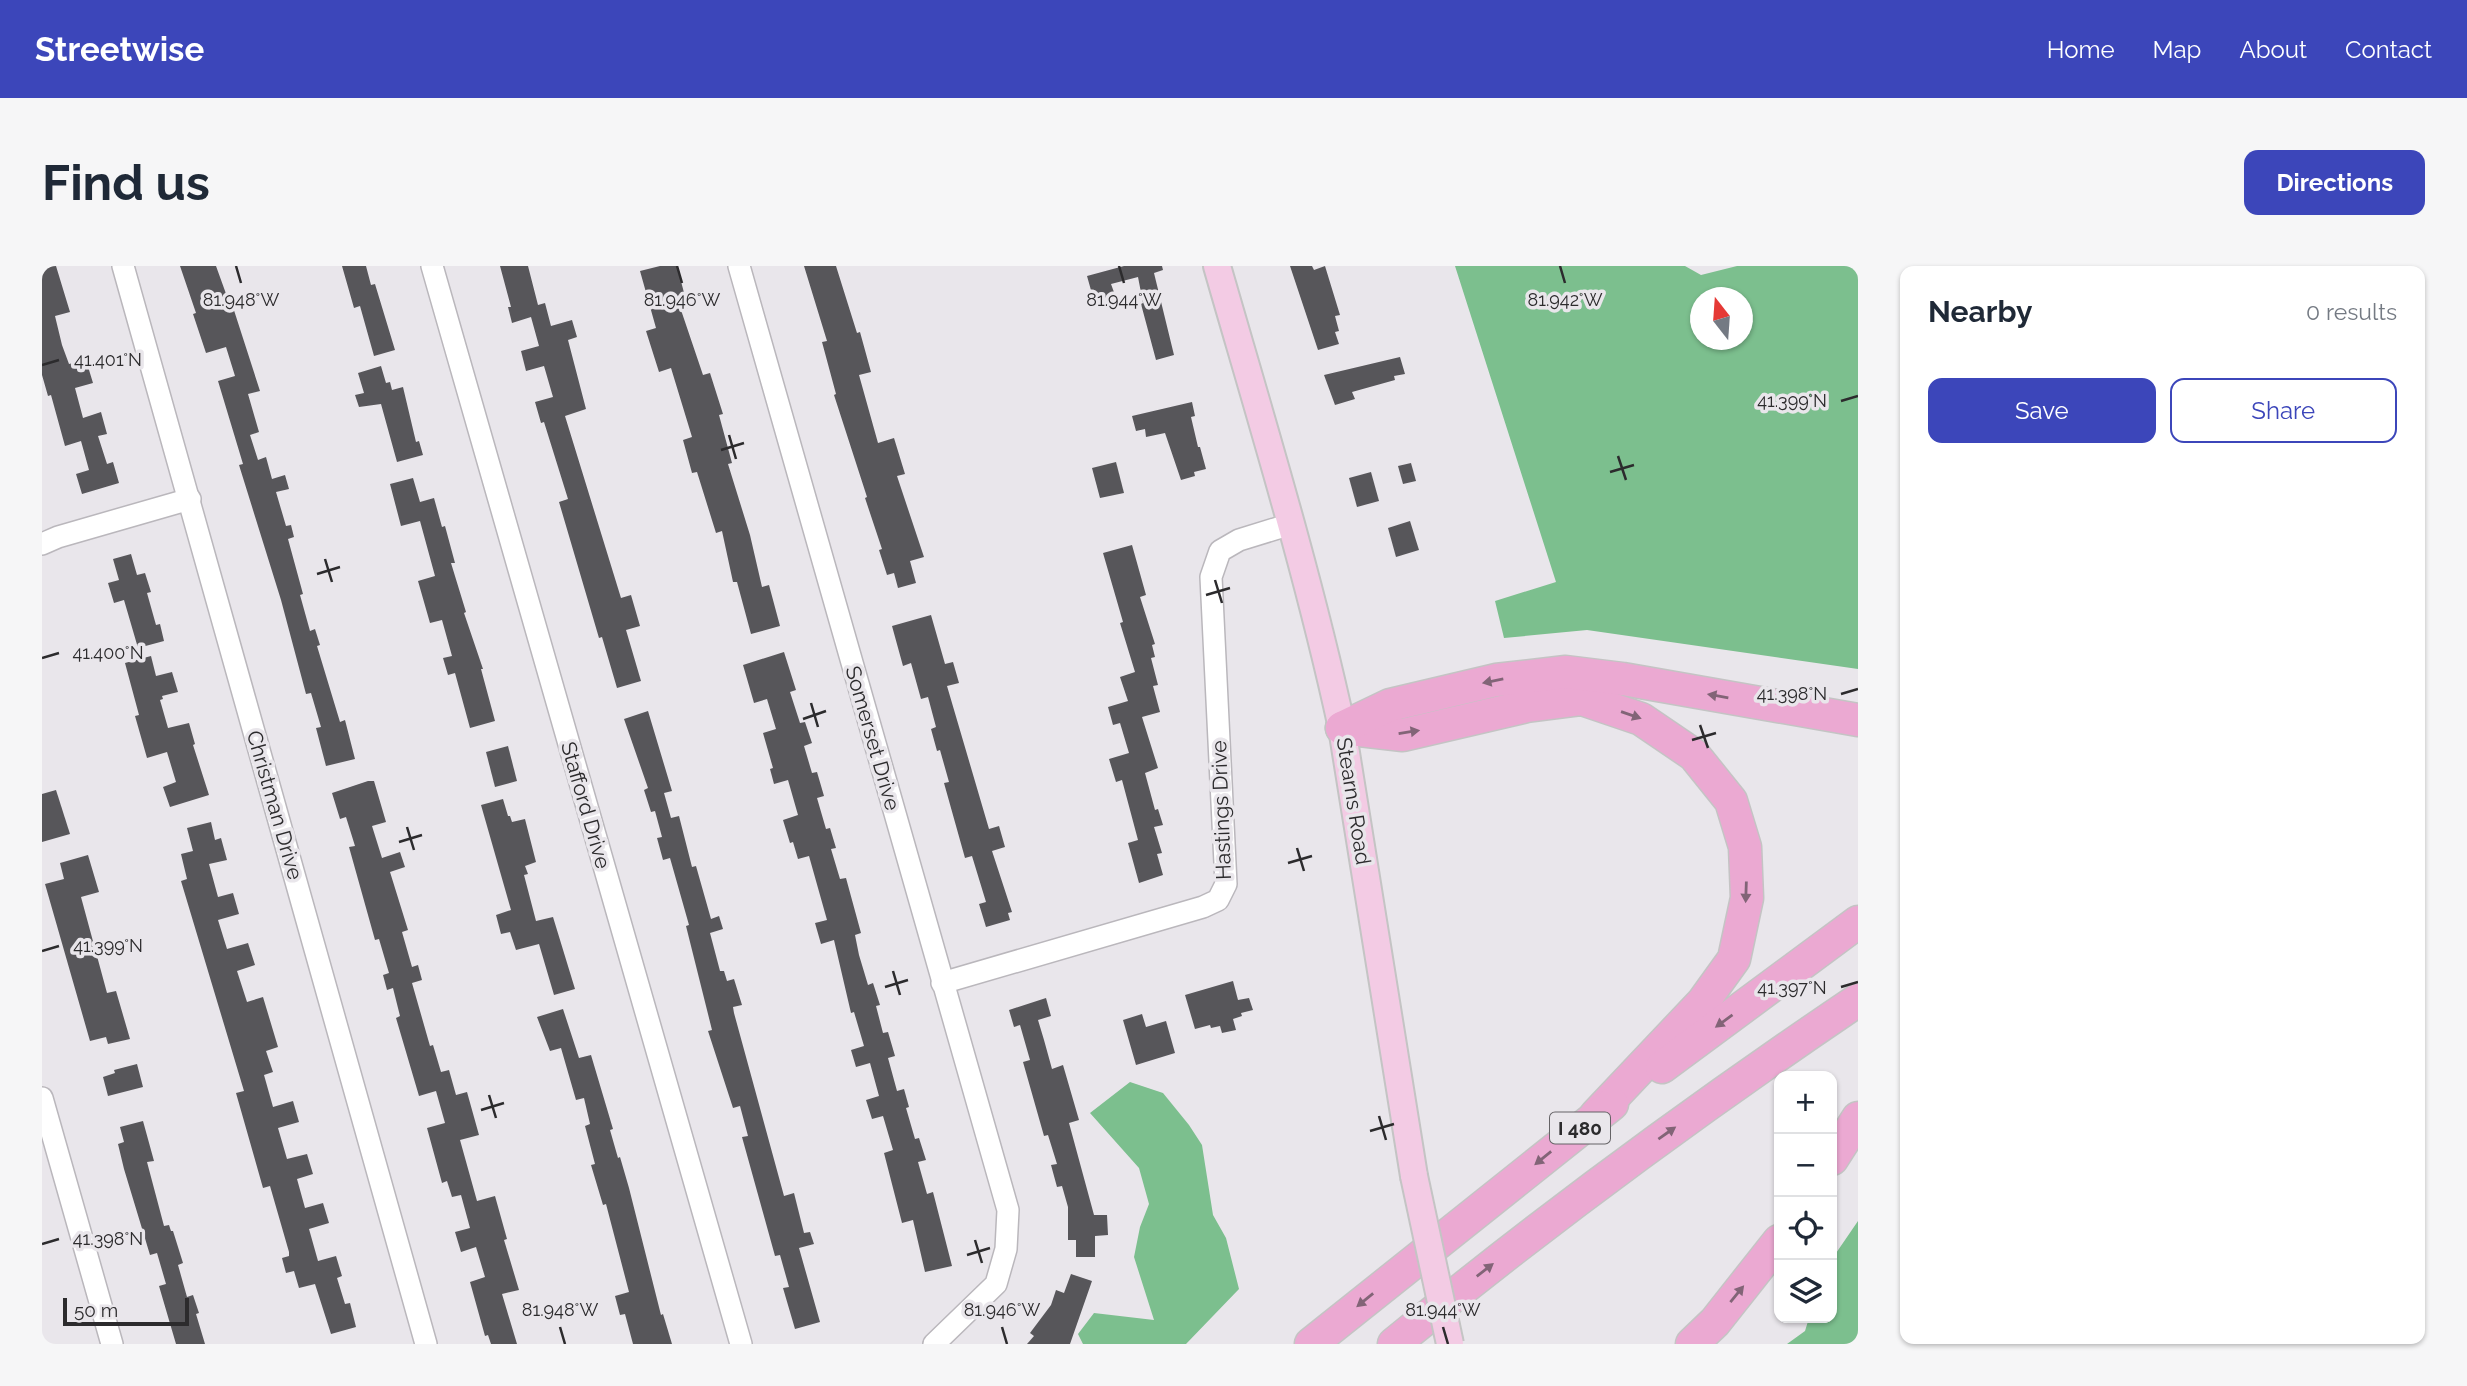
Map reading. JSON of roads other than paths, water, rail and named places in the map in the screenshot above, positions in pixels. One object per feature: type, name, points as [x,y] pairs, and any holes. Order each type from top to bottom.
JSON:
[{"type":"highway","points":[[1342,728],[1391,705],[1496,680],[1566,672],[1623,679],[1858,720]]},
{"type":"highway","points":[[1342,728],[1404,735],[1527,706],[1582,699],[1641,719],[1694,755],[1731,801],[1745,847],[1747,898],[1734,958],[1703,1002],[1596,1115]]},
{"type":"highway","name":"I 480","points":[[1311,1344],[1596,1115],[1858,922]]},
{"type":"highway","name":"I 480","points":[[1394,1344],[1486,1269],[1617,1169],[1858,1000]]},
{"type":"highway","points":[[1837,1151],[1858,1118]]},
{"type":"highway","points":[[1692,1344],[1715,1322],[1774,1247]]},
{"type":"main road","name":"Stearns Road","points":[[1217,266],[1308,585],[1342,728],[1414,1176],[1450,1344]]},
{"type":"street","name":"Christman Drive","points":[[123,266],[426,1344]]},
{"type":"street","name":"Stafford Drive","points":[[432,266],[741,1344]]},
{"type":"street","name":"Somerset Drive","points":[[740,266],[1008,1210],[1006,1250],[996,1284],[934,1344]]},
{"type":"street","points":[[42,544],[190,499]]},
{"type":"street","name":"Hastings Drive","points":[[942,983],[1203,907],[1218,900],[1226,884],[1211,577],[1220,551],[1239,540],[1291,524]]},
{"type":"street","points":[[42,1098],[112,1344]]}]
